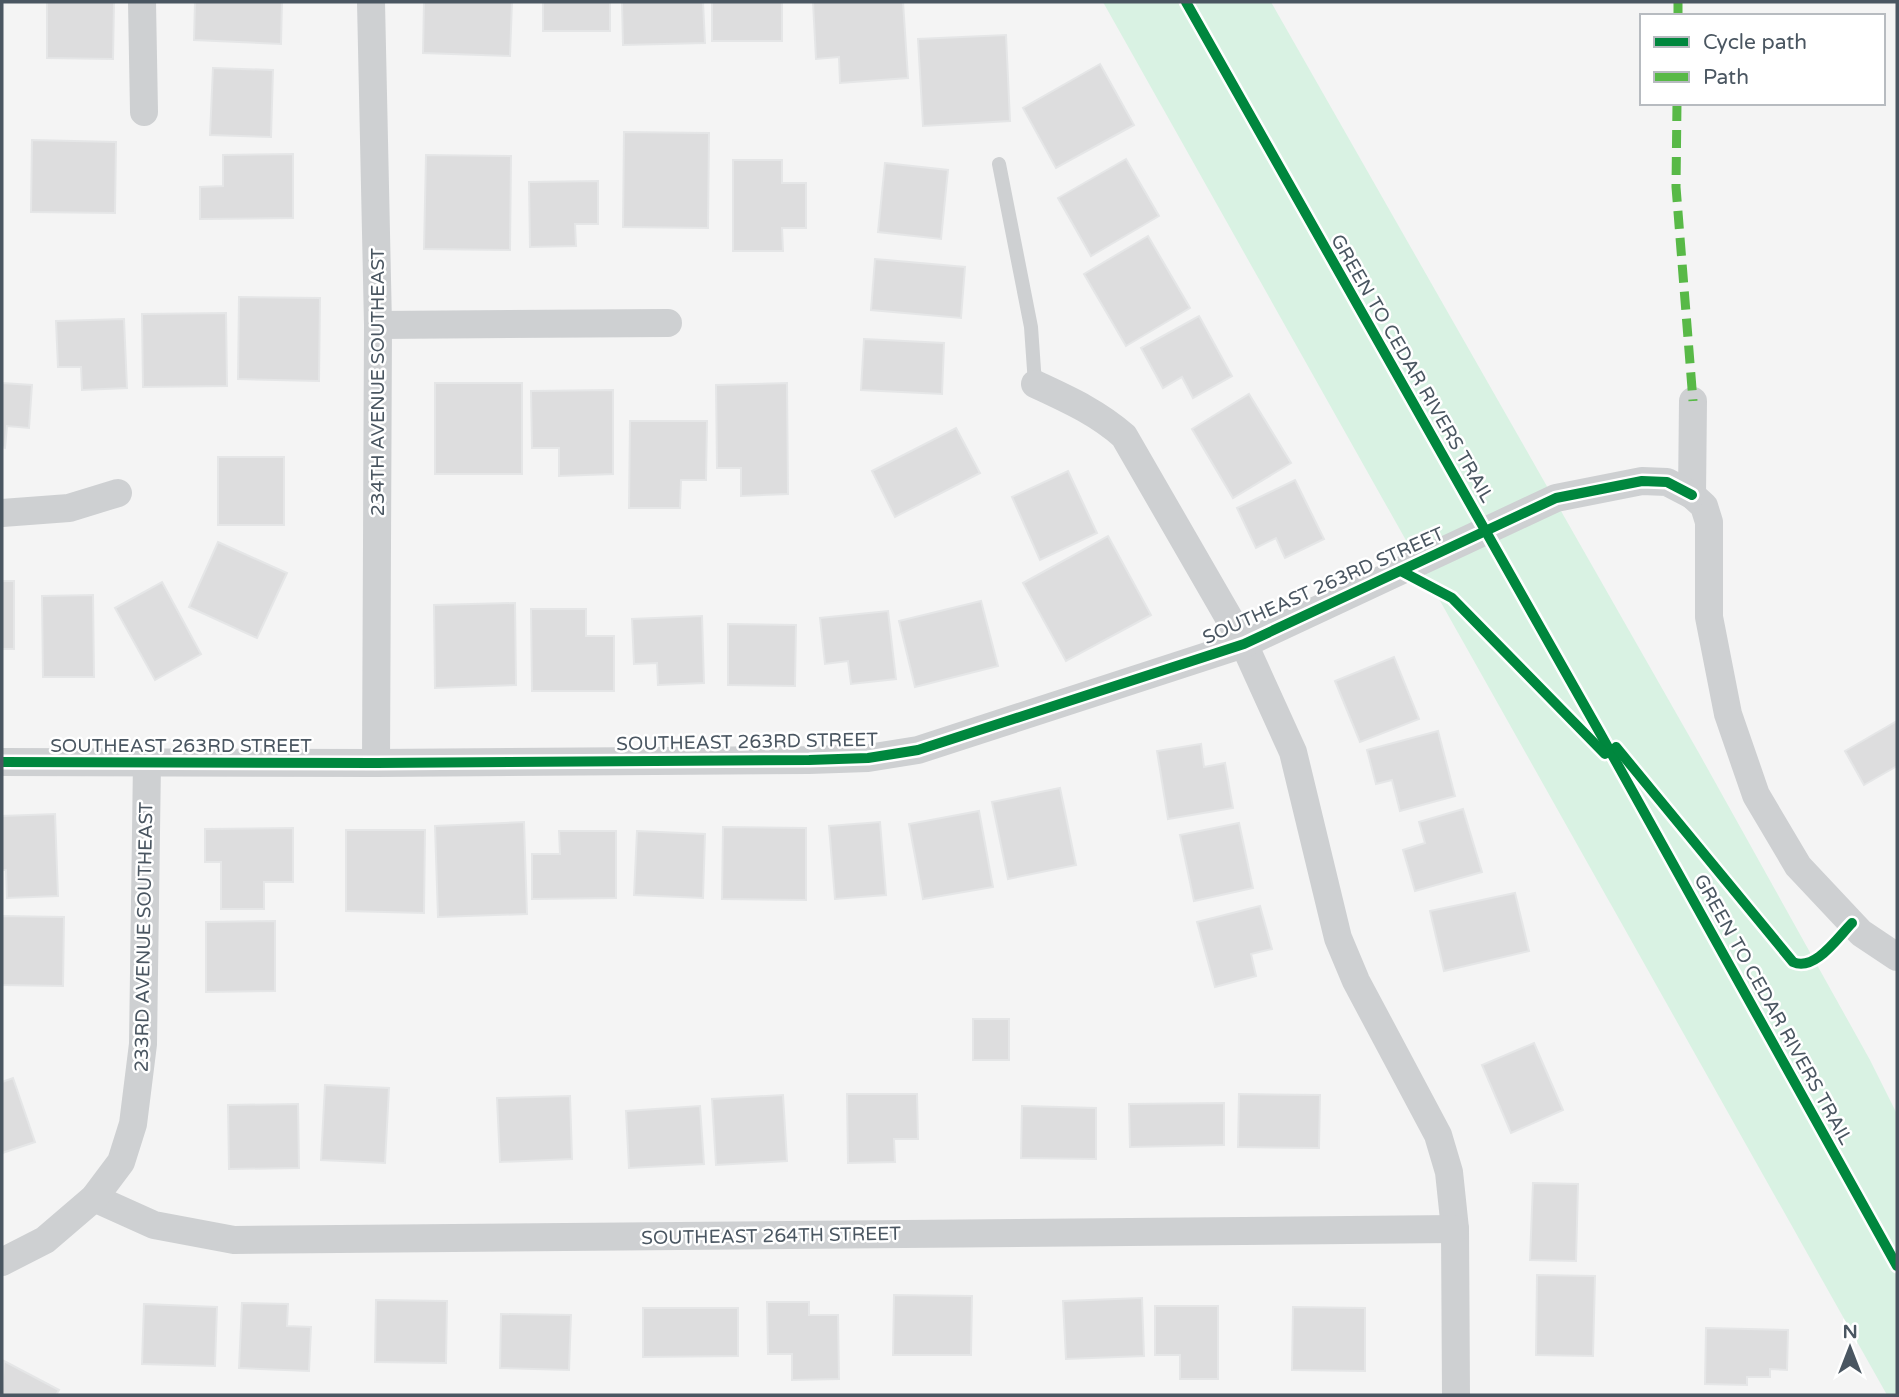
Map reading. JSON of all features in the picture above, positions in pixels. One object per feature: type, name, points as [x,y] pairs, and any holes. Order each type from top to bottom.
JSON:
[{"type":"street","points":[[142,2],[144,112]]},
{"type":"street","name":"234TH AVENUE SOUTHEAST","points":[[371,2],[378,325],[376,763]]},
{"type":"street","points":[[378,325],[668,323]]},
{"type":"street","points":[[1035,384],[1084,407],[1107,421],[1124,436],[1244,644],[1293,752],[1338,938],[1356,981],[1438,1135],[1449,1172],[1455,1229],[1455,1395]]},
{"type":"street","points":[[1693,401],[1692,495],[1704,506],[1709,522],[1709,617],[1728,714],[1756,795],[1798,866],[1861,933],[1897,957]]},
{"type":"street","name":"SOUTHEAST 263RD STREET","points":[[2,762],[376,763],[868,758],[918,750],[1244,644],[1556,498],[1642,481],[1667,482],[1692,495]]},
{"type":"street","points":[[2,513],[69,508],[118,493]]},
{"type":"street","name":"233RD AVENUE SOUTHEAST","points":[[2,1262],[45,1240],[94,1198],[121,1162],[133,1124],[144,1044],[146,762]]},
{"type":"street","name":"SOUTHEAST 264TH STREET","points":[[94,1198],[154,1225],[234,1240],[1455,1229]]},
{"type":"lane","points":[[999,164],[1031,327],[1035,384]]},
{"type":"green space","points":[[1103,2],[1271,2],[1700,755],[1870,1060],[1897,1114],[1897,1395],[1887,1395]]},
{"type":"building","points":[[47,2],[114,2],[113,59],[47,58]]},
{"type":"building","points":[[195,2],[282,2],[281,44],[194,40]]},
{"type":"building","points":[[424,2],[512,2],[510,56],[423,53]]},
{"type":"building","points":[[543,2],[610,2],[610,31],[543,31]]},
{"type":"building","points":[[622,2],[703,2],[705,43],[623,45]]},
{"type":"building","points":[[712,2],[782,2],[782,41],[712,41]]},
{"type":"building","points":[[813,2],[903,2],[908,78],[840,83],[839,57],[816,59]]},
{"type":"building","points":[[1006,35],[1010,121],[923,126],[918,39]]},
{"type":"building","points":[[1100,64],[1134,125],[1056,168],[1023,108]]},
{"type":"building","points":[[213,68],[273,70],[271,137],[210,135]]},
{"type":"building","points":[[624,132],[709,133],[708,228],[623,227]]},
{"type":"building","points":[[32,140],[116,142],[115,213],[31,212]]},
{"type":"building","points":[[293,154],[293,218],[200,219],[200,187],[223,186],[223,155]]},
{"type":"building","points":[[426,155],[511,156],[510,250],[424,249]]},
{"type":"building","points":[[1126,159],[1159,216],[1091,256],[1058,198]]},
{"type":"building","points":[[733,160],[782,160],[782,183],[806,183],[806,228],[782,228],[783,251],[733,251]]},
{"type":"building","points":[[885,163],[948,170],[941,239],[878,232]]},
{"type":"building","points":[[598,181],[598,224],[575,224],[576,246],[530,247],[529,182]]},
{"type":"building","points":[[1148,236],[1190,308],[1126,346],[1084,274]]},
{"type":"building","points":[[875,259],[965,267],[961,318],[871,310]]},
{"type":"building","points":[[239,297],[320,298],[319,381],[238,379]]},
{"type":"building","points":[[226,313],[227,386],[143,387],[142,314]]},
{"type":"building","points":[[1199,316],[1232,376],[1193,398],[1182,377],[1163,388],[1141,348]]},
{"type":"building","points":[[124,319],[127,388],[82,390],[81,367],[58,367],[56,321]]},
{"type":"building","points":[[864,339],[944,343],[942,394],[861,390]]},
{"type":"building","points":[[2,383],[32,385],[29,428],[7,426],[5,448],[2,447]]},
{"type":"building","points":[[435,383],[522,383],[522,474],[435,474]]},
{"type":"building","points":[[787,383],[788,494],[741,496],[741,468],[717,468],[716,385]]},
{"type":"building","points":[[613,390],[613,474],[559,476],[559,448],[532,448],[531,391]]},
{"type":"building","points":[[1249,394],[1291,463],[1233,498],[1192,429]]},
{"type":"building","points":[[630,421],[707,421],[706,480],[681,480],[680,508],[629,508]]},
{"type":"building","points":[[956,428],[980,473],[895,517],[872,471]]},
{"type":"building","points":[[218,457],[284,457],[284,525],[218,525]]},
{"type":"building","points":[[1068,471],[1097,533],[1040,560],[1012,497]]},
{"type":"building","points":[[1295,480],[1324,539],[1285,558],[1276,538],[1256,548],[1237,508]]},
{"type":"building","points":[[1108,536],[1151,615],[1066,661],[1023,583]]},
{"type":"building","points":[[218,542],[287,573],[257,638],[189,607]]},
{"type":"building","points":[[2,581],[14,581],[14,649],[2,649]]},
{"type":"building","points":[[162,582],[201,654],[155,680],[115,608]]},
{"type":"building","points":[[93,595],[94,677],[43,677],[42,596]]},
{"type":"building","points":[[981,601],[998,666],[915,687],[899,621]]},
{"type":"building","points":[[515,603],[516,685],[435,688],[434,605]]},
{"type":"building","points":[[531,609],[586,609],[586,636],[614,636],[614,691],[532,691]]},
{"type":"building","points":[[888,611],[896,679],[851,684],[848,661],[825,664],[820,618]]},
{"type":"building","points":[[702,616],[704,683],[658,685],[657,663],[634,664],[632,619]]},
{"type":"building","points":[[728,624],[796,625],[795,686],[728,685]]},
{"type":"building","points":[[1394,657],[1419,719],[1360,742],[1335,681]]},
{"type":"building","points":[[1897,721],[1897,766],[1864,785],[1845,751]]},
{"type":"building","points":[[1438,731],[1455,796],[1400,811],[1392,780],[1376,784],[1367,750]]},
{"type":"building","points":[[1201,744],[1204,767],[1225,763],[1233,808],[1168,819],[1157,751]]},
{"type":"building","points":[[1060,788],[1076,865],[1008,879],[992,802]]},
{"type":"building","points":[[1463,809],[1482,872],[1415,891],[1403,850],[1425,843],[1419,822]]},
{"type":"building","points":[[979,811],[993,887],[923,899],[909,824]]},
{"type":"building","points":[[55,814],[58,896],[7,898],[6,870],[2,870],[2,816]]},
{"type":"building","points":[[524,822],[527,914],[438,917],[435,826]]},
{"type":"building","points":[[880,822],[886,895],[835,899],[829,826]]},
{"type":"building","points":[[1239,823],[1253,888],[1194,901],[1180,835]]},
{"type":"building","points":[[723,827],[806,828],[806,900],[722,899]]},
{"type":"building","points":[[293,828],[293,882],[264,882],[264,909],[221,909],[221,862],[205,862],[205,829]]},
{"type":"building","points":[[346,830],[425,830],[424,913],[346,911]]},
{"type":"building","points":[[559,831],[616,831],[616,898],[532,899],[532,854],[560,854]]},
{"type":"building","points":[[637,831],[705,834],[703,898],[634,895]]},
{"type":"building","points":[[1515,893],[1529,951],[1444,971],[1430,911]]},
{"type":"building","points":[[1260,906],[1272,949],[1251,954],[1256,976],[1215,987],[1197,922]]},
{"type":"building","points":[[2,916],[64,917],[63,986],[2,985]]},
{"type":"building","points":[[275,921],[275,991],[206,992],[206,922]]},
{"type":"building","points":[[973,1019],[1009,1019],[1009,1060],[973,1060]]},
{"type":"building","points":[[1534,1043],[1563,1110],[1511,1133],[1482,1065]]},
{"type":"building","points":[[13,1078],[35,1142],[2,1153],[2,1082]]},
{"type":"building","points":[[325,1085],[389,1088],[385,1163],[321,1160]]},
{"type":"building","points":[[847,1094],[917,1094],[918,1139],[894,1139],[895,1162],[848,1163]]},
{"type":"building","points":[[1239,1094],[1320,1095],[1319,1148],[1238,1147]]},
{"type":"building","points":[[783,1095],[787,1161],[716,1165],[712,1099]]},
{"type":"building","points":[[570,1096],[572,1159],[500,1162],[497,1098]]},
{"type":"building","points":[[1224,1103],[1224,1145],[1130,1147],[1129,1104]]},
{"type":"building","points":[[298,1104],[299,1168],[229,1169],[228,1105]]},
{"type":"building","points":[[700,1106],[704,1164],[629,1168],[626,1111]]},
{"type":"building","points":[[1022,1106],[1096,1108],[1096,1159],[1021,1158]]},
{"type":"building","points":[[1533,1183],[1578,1184],[1576,1261],[1530,1260]]},
{"type":"building","points":[[1537,1275],[1595,1276],[1593,1356],[1536,1355]]},
{"type":"building","points":[[894,1295],[972,1296],[971,1355],[893,1355]]},
{"type":"building","points":[[1142,1298],[1144,1356],[1066,1359],[1063,1301]]},
{"type":"building","points":[[376,1300],[447,1301],[446,1363],[375,1362]]},
{"type":"building","points":[[767,1302],[809,1302],[809,1315],[838,1315],[839,1379],[792,1380],[792,1354],[768,1354]]},
{"type":"building","points":[[242,1303],[288,1304],[287,1326],[311,1327],[309,1371],[239,1368]]},
{"type":"building","points":[[144,1304],[217,1307],[215,1366],[142,1364]]},
{"type":"building","points":[[1155,1306],[1218,1306],[1218,1379],[1180,1379],[1180,1355],[1155,1355]]},
{"type":"building","points":[[1293,1307],[1365,1308],[1365,1371],[1292,1370]]},
{"type":"building","points":[[643,1308],[738,1308],[738,1356],[643,1357]]},
{"type":"building","points":[[501,1314],[571,1315],[569,1370],[500,1368]]},
{"type":"building","points":[[1706,1328],[1788,1330],[1787,1370],[1770,1369],[1770,1377],[1747,1377],[1747,1385],[1705,1384]]},
{"type":"building","points":[[4,1361],[59,1390],[56,1395],[2,1395]]},
{"type":"marked path","points":[[1678,2],[1678,14]]},
{"type":"marked path","points":[[1677,105],[1676,187],[1693,401]]},
{"type":"cycle path","name":"GREEN TO CEDAR RIVERS TRAIL","points":[[1186,2],[1600,733],[1897,1266]]},
{"type":"cycle path","points":[[2,762],[376,763],[868,758],[918,750],[1244,644],[1556,498],[1642,481],[1667,482],[1692,495]]},
{"type":"cycle path","points":[[1401,571],[1452,598],[1605,754]]},
{"type":"cycle path","name":"GREEN TO CEDAR RIVERS TRAIL","points":[[1616,747],[1793,962],[1801,964],[1818,958],[1852,923]]}]
